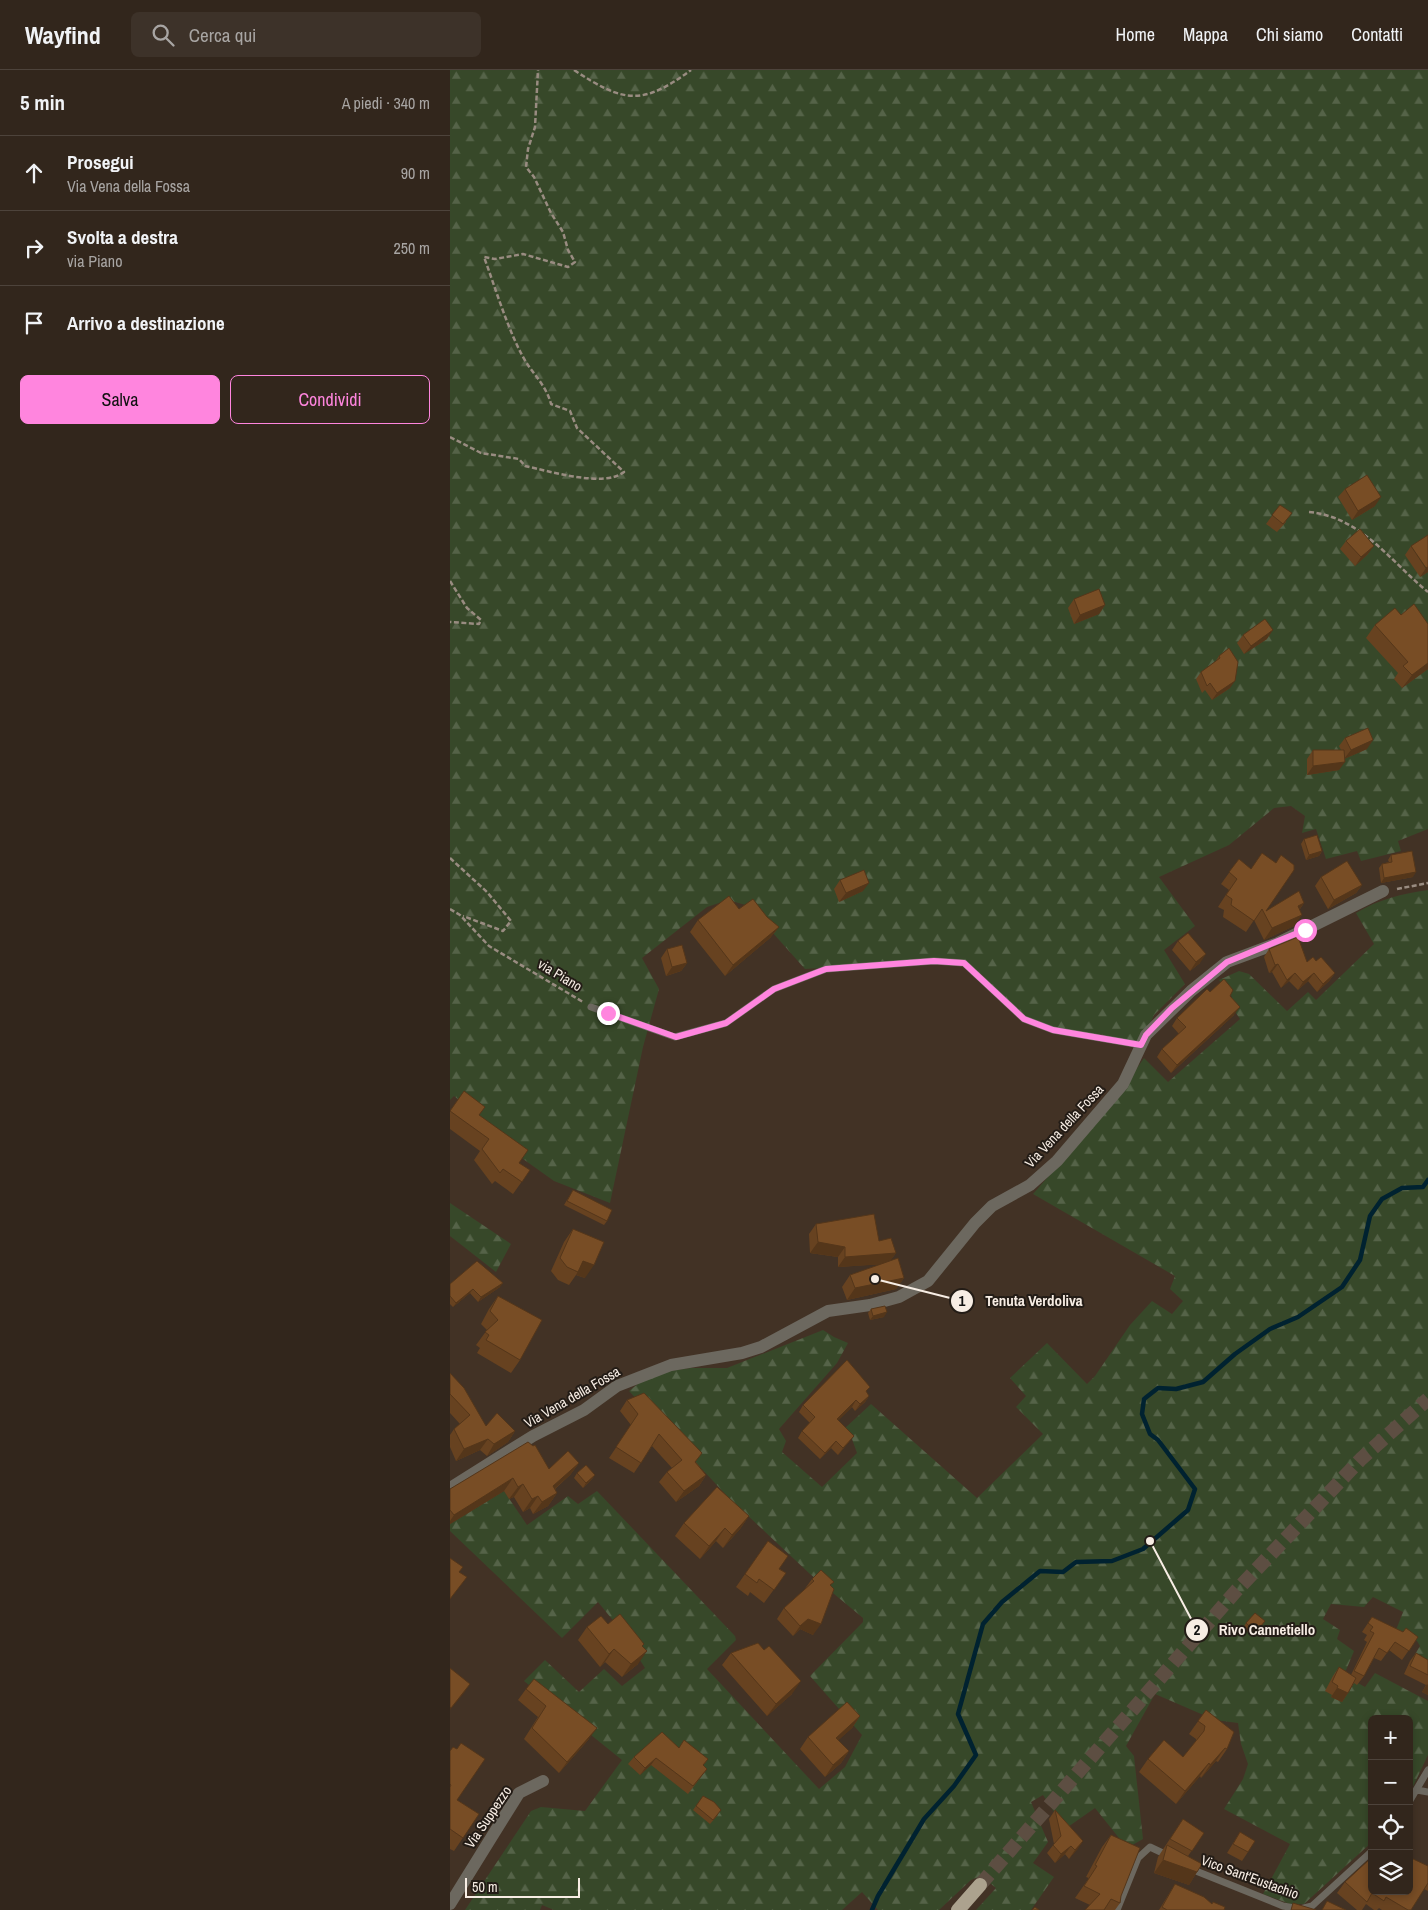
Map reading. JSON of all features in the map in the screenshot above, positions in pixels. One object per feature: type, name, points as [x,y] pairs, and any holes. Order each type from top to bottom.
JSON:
[{"type":"highway","points":[[958,1910],[980,1885]]},
{"type":"street","name":"Via Vena della Fossa","points":[[450,1488],[533,1436],[584,1410],[618,1386],[671,1365],[742,1353],[761,1347],[828,1311],[870,1305],[899,1297],[928,1281],[975,1223],[992,1206],[1030,1185],[1057,1161],[1123,1084],[1146,1035],[1172,1008],[1227,962],[1278,943],[1383,891]]},
{"type":"street","name":"Via Suppezzo","points":[[450,1904],[519,1793],[543,1781]]},
{"type":"lane","name":"via Piano","points":[[591,1007],[676,1037],[726,1023],[774,989],[826,969],[934,961],[964,963],[1024,1019],[1053,1030],[1141,1045]]},
{"type":"lane","points":[[1413,1796],[1428,1770]]},
{"type":"lane","points":[[1417,1790],[1428,1792]]},
{"type":"lane","points":[[1117,1910],[1138,1858],[1150,1847],[1173,1859]]},
{"type":"lane","name":"Vico Sant'Eustachio","points":[[1180,1863],[1202,1875],[1283,1906],[1300,1909],[1312,1906],[1368,1855]]},
{"type":"path","points":[[450,437],[481,453],[519,459],[525,466],[599,479],[617,478],[624,472],[577,428],[570,411],[551,404],[545,386],[531,371],[521,352],[484,257],[502,258],[523,254],[568,267],[575,262],[568,250],[563,232],[550,213],[534,177],[526,167],[528,149],[535,127],[538,70]]},
{"type":"path","points":[[574,70],[624,96],[644,97],[659,92],[691,70]]},
{"type":"path","points":[[1309,512],[1326,514],[1364,533],[1388,552],[1410,577],[1428,592]]},
{"type":"path","points":[[450,581],[467,608],[481,620],[479,624],[450,622]]},
{"type":"path","points":[[450,858],[487,892],[511,922],[504,931],[460,915]]},
{"type":"path","points":[[1383,891],[1428,883]]},
{"type":"path","name":"via Piano","points":[[450,910],[460,915],[489,946],[591,1007]]},
{"type":"green space","points":[[450,70],[1428,70],[1428,829],[1398,841],[1401,851],[1361,861],[1357,851],[1326,859],[1316,829],[1302,833],[1305,816],[1291,806],[1274,808],[1229,845],[1159,877],[1195,926],[1164,950],[1185,984],[1154,1015],[1141,1045],[1101,1034],[1084,1036],[1046,1029],[1006,1003],[983,975],[964,963],[923,961],[805,969],[749,906],[728,900],[707,907],[642,958],[659,989],[643,1047],[610,1203],[554,1181],[477,1126],[482,1119],[454,1096],[450,1100]]},
{"type":"green space","points":[[1428,890],[1428,1662],[1414,1656],[1420,1646],[1417,1641],[1396,1630],[1403,1612],[1373,1597],[1364,1607],[1331,1604],[1323,1619],[1340,1630],[1337,1639],[1354,1651],[1344,1675],[1365,1687],[1375,1673],[1428,1701],[1428,1755],[1413,1787],[1413,1715],[1368,1715],[1368,1846],[1304,1904],[1290,1904],[1263,1894],[1290,1844],[1224,1809],[1243,1779],[1248,1764],[1241,1744],[1238,1723],[1215,1720],[1155,1694],[1126,1746],[1134,1756],[1143,1839],[1127,1848],[1095,1808],[1065,1829],[1043,1795],[1031,1802],[1048,1842],[1033,1863],[1054,1877],[1031,1910],[976,1910],[996,1888],[981,1876],[971,1880],[939,1910],[878,1910],[862,1892],[842,1910],[554,1910],[542,1905],[540,1910],[465,1910],[531,1811],[541,1807],[585,1811],[622,1760],[524,1681],[545,1660],[579,1692],[604,1669],[622,1686],[645,1668],[620,1629],[598,1602],[562,1638],[450,1531],[450,1524],[504,1491],[527,1525],[568,1496],[578,1504],[597,1491],[735,1636],[736,1640],[707,1669],[819,1789],[845,1767],[862,1735],[810,1676],[863,1622],[863,1618],[810,1574],[728,1497],[629,1391],[643,1380],[662,1372],[691,1368],[727,1368],[823,1330],[848,1343],[837,1363],[779,1429],[786,1441],[782,1452],[822,1487],[857,1453],[852,1439],[844,1429],[871,1404],[977,1498],[1043,1434],[1016,1407],[1026,1396],[1010,1378],[1047,1343],[1087,1384],[1095,1376],[1130,1325],[1152,1301],[1172,1314],[1183,1301],[1170,1289],[1175,1276],[1033,1194],[1112,1104],[1144,1058],[1168,1082],[1240,1019],[1230,1004],[1232,997],[1219,980],[1239,971],[1249,974],[1287,1011],[1308,992],[1316,1000],[1374,944],[1356,913],[1373,904],[1409,893]]},
{"type":"green space","points":[[450,1203],[511,1244],[496,1272],[450,1236]]},
{"type":"building","points":[[1367,475],[1381,497],[1358,511],[1345,489]]},
{"type":"building","points":[[1280,505],[1292,513],[1283,524],[1272,515]]},
{"type":"building","points":[[1360,529],[1374,546],[1361,557],[1346,541]]},
{"type":"building","points":[[1428,535],[1428,567],[1426,568],[1411,546]]},
{"type":"building","points":[[1099,589],[1105,605],[1080,615],[1074,599]]},
{"type":"building","points":[[1414,604],[1428,624],[1428,663],[1412,675],[1403,666],[1408,662],[1375,625],[1395,608],[1401,615]]},
{"type":"building","points":[[1265,619],[1273,630],[1251,646],[1243,635]]},
{"type":"building","points":[[1229,648],[1238,662],[1235,681],[1217,693],[1210,683],[1207,686],[1201,672],[1220,658],[1219,656]]},
{"type":"building","points":[[1368,728],[1373,740],[1351,750],[1345,738]]},
{"type":"building","points":[[1313,750],[1344,750],[1345,762],[1313,766]]},
{"type":"building","points":[[1317,835],[1322,851],[1309,855],[1304,839]]},
{"type":"building","points":[[1412,851],[1416,872],[1384,878],[1382,864],[1392,862],[1391,855]]},
{"type":"building","points":[[1262,853],[1276,863],[1281,855],[1294,865],[1294,870],[1266,911],[1299,891],[1304,903],[1298,906],[1302,915],[1272,928],[1262,909],[1254,921],[1231,905],[1232,899],[1226,895],[1237,879],[1229,872],[1239,859],[1251,869]]},
{"type":"building","points":[[1347,861],[1362,885],[1334,900],[1321,877]]},
{"type":"building","points":[[864,870],[869,883],[846,893],[840,880]]},
{"type":"building","points":[[729,896],[739,909],[753,899],[767,917],[779,927],[733,965],[698,920]]},
{"type":"building","points":[[1188,933],[1206,954],[1196,962],[1178,941]]},
{"type":"building","points":[[1298,937],[1307,962],[1313,957],[1316,961],[1321,957],[1335,973],[1323,984],[1314,973],[1303,982],[1295,973],[1287,980],[1278,964],[1275,965],[1269,949]]},
{"type":"building","points":[[682,945],[687,963],[672,967],[667,949]]},
{"type":"building","points":[[1224,979],[1233,990],[1230,996],[1240,1007],[1177,1065],[1162,1049],[1186,1027],[1177,1018],[1207,989],[1210,992]]},
{"type":"building","points":[[464,1091],[485,1107],[479,1115],[528,1150],[519,1163],[530,1170],[522,1182],[503,1169],[500,1173],[482,1149],[489,1139],[450,1111]]},
{"type":"building","points":[[573,1190],[612,1210],[607,1221],[567,1201]]},
{"type":"building","points":[[874,1214],[879,1241],[891,1238],[896,1253],[845,1257],[845,1247],[818,1242],[816,1224]]},
{"type":"building","points":[[573,1229],[604,1242],[594,1265],[583,1261],[578,1272],[567,1267],[560,1258]]},
{"type":"building","points":[[898,1258],[904,1278],[855,1288],[850,1275]]},
{"type":"building","points":[[477,1261],[503,1283],[481,1297],[473,1289],[456,1303],[450,1296],[450,1284]]},
{"type":"building","points":[[498,1296],[542,1320],[520,1360],[486,1340],[489,1335],[485,1332],[498,1320],[490,1311]]},
{"type":"building","points":[[885,1306],[887,1312],[873,1316],[871,1309]]},
{"type":"building","points":[[847,1360],[870,1387],[866,1391],[869,1396],[860,1404],[856,1400],[837,1419],[854,1436],[843,1448],[836,1441],[825,1453],[802,1431],[815,1417],[803,1405]]},
{"type":"building","points":[[450,1373],[464,1388],[486,1426],[497,1413],[515,1431],[494,1444],[488,1439],[464,1449],[454,1429],[470,1415],[450,1394]]},
{"type":"building","points":[[644,1393],[702,1453],[695,1462],[706,1475],[684,1491],[667,1472],[682,1460],[659,1434],[641,1463],[616,1447],[638,1414],[627,1400]]},
{"type":"building","points":[[528,1442],[533,1446],[535,1445],[549,1469],[568,1451],[579,1463],[553,1486],[557,1493],[542,1502],[538,1496],[532,1499],[523,1484],[518,1487],[513,1478],[454,1515],[450,1510],[450,1489]]},
{"type":"building","points":[[586,1465],[595,1475],[586,1483],[577,1473]]},
{"type":"building","points":[[717,1487],[749,1516],[732,1535],[725,1528],[709,1546],[684,1523]]},
{"type":"building","points":[[768,1541],[788,1556],[779,1569],[786,1573],[774,1590],[759,1579],[757,1583],[745,1574]]},
{"type":"building","points":[[450,1558],[463,1567],[459,1572],[467,1577],[450,1599]]},
{"type":"building","points":[[821,1570],[834,1582],[830,1585],[834,1589],[821,1624],[808,1619],[800,1626],[784,1608],[814,1581],[812,1579]]},
{"type":"building","points":[[1255,1613],[1265,1621],[1256,1632],[1246,1623]]},
{"type":"building","points":[[620,1614],[644,1644],[642,1646],[647,1651],[631,1664],[614,1649],[609,1654],[587,1627],[601,1616],[608,1624]]},
{"type":"building","points":[[1372,1617],[1403,1632],[1406,1628],[1418,1637],[1409,1651],[1395,1642],[1387,1653],[1379,1648],[1364,1676],[1354,1671],[1374,1633],[1370,1631],[1373,1627],[1368,1623]]},
{"type":"building","points":[[758,1643],[764,1650],[769,1646],[801,1681],[776,1704],[731,1653]]},
{"type":"building","points":[[1416,1653],[1428,1660],[1428,1675],[1410,1666]]},
{"type":"building","points":[[1339,1667],[1356,1678],[1348,1693],[1337,1688],[1338,1686],[1332,1682]]},
{"type":"building","points":[[450,1668],[470,1684],[451,1708],[450,1707]]},
{"type":"building","points":[[534,1679],[597,1728],[567,1762],[532,1728],[546,1706],[526,1689]]},
{"type":"building","points":[[847,1702],[860,1716],[836,1738],[849,1751],[833,1765],[808,1737]]},
{"type":"building","points":[[1206,1710],[1234,1732],[1227,1749],[1225,1748],[1210,1765],[1209,1763],[1185,1791],[1148,1759],[1164,1740],[1183,1757],[1204,1731],[1205,1726],[1198,1721]]},
{"type":"building","points":[[662,1732],[679,1748],[684,1740],[708,1759],[703,1765],[707,1769],[693,1786],[656,1758],[645,1768],[634,1757]]},
{"type":"building","points":[[461,1743],[485,1759],[457,1800],[479,1814],[463,1838],[450,1829],[450,1751],[453,1747],[457,1749]]},
{"type":"building","points":[[703,1796],[714,1802],[721,1810],[713,1820],[696,1806]]},
{"type":"building","points":[[1055,1810],[1083,1841],[1075,1850],[1071,1846],[1061,1854],[1053,1845],[1061,1836]]},
{"type":"building","points":[[1183,1819],[1204,1833],[1192,1851],[1170,1839]]},
{"type":"building","points":[[1240,1832],[1255,1841],[1248,1852],[1233,1844]]},
{"type":"building","points":[[1111,1835],[1140,1848],[1120,1903],[1111,1899],[1104,1910],[1085,1910],[1100,1894],[1084,1886],[1097,1866],[1095,1865]]},
{"type":"building","points":[[1167,1845],[1202,1864],[1197,1872],[1163,1860]]},
{"type":"building","points":[[1413,1859],[1428,1866],[1428,1883],[1411,1910],[1386,1897],[1384,1901],[1375,1895],[1413,1895]]},
{"type":"building","points":[[1368,1861],[1368,1895],[1371,1895],[1367,1902],[1345,1882]]},
{"type":"building","points":[[1175,1884],[1204,1897],[1212,1904],[1213,1902],[1225,1907],[1224,1910],[1167,1910],[1162,1907]]},
{"type":"building","points":[[1327,1901],[1346,1910],[1322,1910]]},
{"type":"building","points":[[1293,1903],[1316,1910],[1291,1910]]},
{"type":"waterway","points":[[872,1910],[878,1896],[924,1819],[954,1786],[976,1755],[958,1714],[983,1624],[1002,1602],[1040,1571],[1063,1572],[1076,1562],[1112,1561],[1143,1549],[1188,1510],[1195,1489],[1158,1440],[1150,1434],[1142,1414],[1144,1399],[1158,1388],[1176,1389],[1203,1382],[1235,1354],[1270,1329],[1298,1317],[1342,1287],[1360,1260],[1370,1216],[1382,1199],[1402,1188],[1423,1187],[1428,1180]]},
{"type":"tunnel","points":[[980,1885],[1236,1591],[1361,1459],[1428,1399]]},
{"type":"place","name":"Tenuta Verdoliva","points":[[875,1279]]},
{"type":"place","name":"Rivo Cannetiello","points":[[1150,1541]]},
{"type":"route","points":[[608,1013],[676,1037],[726,1023],[774,989],[826,969],[934,961],[964,963],[1024,1019],[1053,1030],[1141,1045],[1146,1035],[1172,1008],[1227,962],[1278,943],[1305,930]]}]
